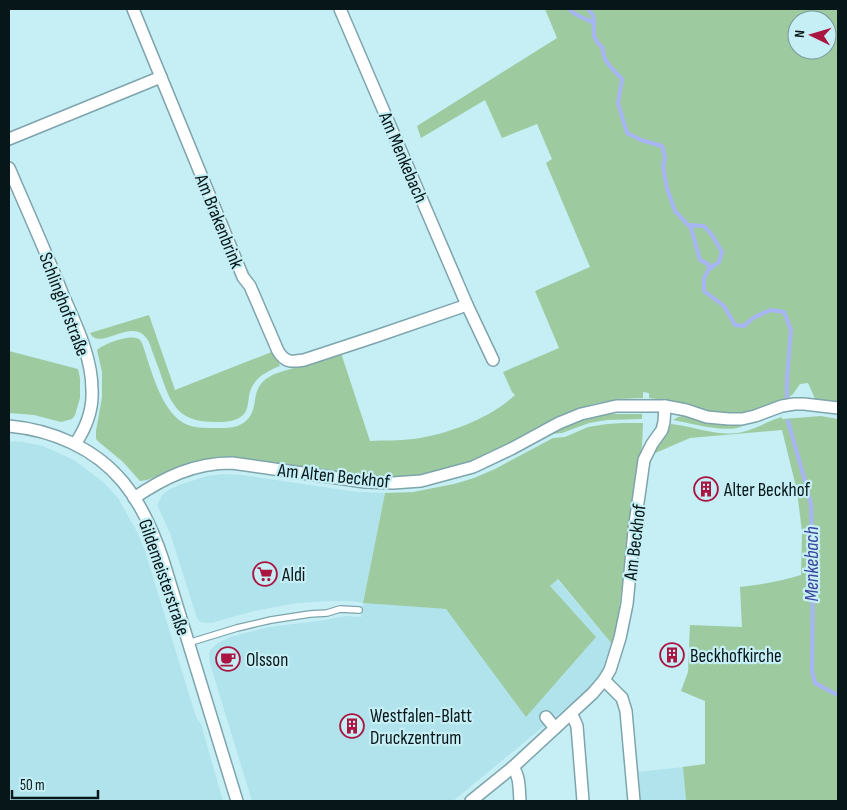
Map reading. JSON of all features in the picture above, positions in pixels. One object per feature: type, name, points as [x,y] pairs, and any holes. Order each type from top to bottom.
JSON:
[{"type":"street","name":"Am Brakenbrink","points":[[133,9],[244,278],[250,286],[282,357],[295,362],[304,360],[467,305]]},
{"type":"street","name":"Am Menkebach","points":[[340,9],[467,305],[493,360]]},
{"type":"street","points":[[9,139],[161,77]]},
{"type":"street","name":"Schlinghofstraße","points":[[9,168],[73,318],[90,367],[92,402],[82,435],[75,444]]},
{"type":"street","name":"Am Alten Beckhof","points":[[134,498],[178,473],[203,465],[217,463],[232,463],[365,482],[393,483],[420,481],[473,467],[559,423],[582,414],[616,406],[665,406],[717,419],[742,419],[794,404],[838,408]]},
{"type":"street","name":"Am Beckhof","points":[[471,801],[513,767],[594,693],[610,670],[615,657],[627,604],[634,531],[644,460],[662,430],[665,406]]},
{"type":"street","name":"Gildemeisterstraße","points":[[9,426],[49,433],[75,444],[117,475],[134,498],[155,537],[164,560],[237,801]]},
{"type":"street","points":[[604,680],[622,698],[626,711],[634,801]]},
{"type":"street","points":[[570,715],[577,726],[583,801]]},
{"type":"street","points":[[546,717],[555,728]]},
{"type":"street","points":[[513,767],[516,772],[520,801]]},
{"type":"lane","points":[[188,643],[271,620],[340,610],[359,610]]},
{"type":"shaded area","points":[[9,441],[43,446],[74,460],[103,482],[118,498],[136,530],[145,551],[196,717],[201,724],[223,801],[9,801]]},
{"type":"shaded area","points":[[224,474],[357,492],[385,493],[363,603],[330,601],[297,603],[254,611],[211,623],[200,622],[197,618],[170,533],[157,505],[162,495],[170,489],[207,476]]},
{"type":"shaded area","points":[[557,579],[612,644],[600,675],[590,688],[453,801],[252,801],[211,667],[210,650],[218,643],[230,637],[269,627],[345,616],[361,617],[363,603],[446,609],[482,654]]},
{"type":"shaded area","points":[[683,767],[686,801],[639,801],[637,772]]},
{"type":"green space","points":[[545,9],[838,9],[838,404],[816,401],[808,383],[800,384],[793,394],[783,402],[741,414],[719,414],[678,402],[649,398],[649,393],[643,392],[643,398],[618,399],[593,404],[568,413],[473,461],[445,470],[420,475],[366,477],[233,458],[213,458],[140,481],[123,462],[96,439],[102,397],[102,372],[97,350],[122,339],[132,337],[140,340],[158,390],[179,420],[188,425],[207,428],[227,428],[240,425],[247,420],[251,415],[259,387],[269,377],[279,372],[341,353],[370,441],[426,437],[481,418],[515,395],[503,372],[559,348],[535,291],[590,267],[546,163],[552,159],[537,124],[502,138],[485,100],[421,138],[417,126],[557,38]]},
{"type":"green space","points":[[149,315],[175,390],[274,351],[280,366],[264,374],[256,381],[251,390],[246,410],[241,417],[223,422],[203,421],[186,416],[174,405],[170,398],[149,342],[142,334],[135,331],[126,332],[102,339],[95,338],[90,333]]},
{"type":"green space","points":[[9,351],[78,369],[80,398],[72,419],[61,422],[34,415],[9,413]]},
{"type":"green space","points":[[605,414],[642,414],[642,419],[607,420],[589,423],[562,433],[551,434],[576,421]]},
{"type":"green space","points":[[683,416],[717,424],[742,423],[743,426],[728,429],[673,420]]},
{"type":"green space","points":[[821,416],[838,419],[838,801],[686,801],[683,767],[705,764],[705,701],[681,691],[688,672],[690,625],[742,627],[740,587],[801,575],[802,532],[797,491],[782,430],[690,438],[653,454],[671,424],[729,434],[749,430],[782,417],[782,419]]},
{"type":"green space","points":[[643,423],[642,446],[617,623],[612,644],[558,579],[550,586],[596,637],[526,717],[446,609],[363,603],[385,493],[413,492],[454,484],[495,469],[553,438],[565,437],[588,427]]},
{"type":"waterway","name":"Menkebach","points":[[569,9],[594,23],[595,39],[603,48],[606,61],[622,79],[618,103],[627,133],[641,140],[662,146],[665,157],[663,167],[667,188],[675,211],[691,228],[700,260],[708,264],[709,269],[704,278],[704,291],[724,306],[735,325],[744,326],[753,318],[770,310],[784,312],[791,330],[787,399]]},
{"type":"waterway","points":[[588,9],[593,15],[594,23]]},
{"type":"waterway","points":[[688,225],[704,226],[722,252],[719,262],[709,269]]},
{"type":"waterway","name":"Menkebach","points":[[788,421],[811,506],[813,561],[812,671],[815,683],[838,695]]},
{"type":"place","name":"Alter Beckhof","points":[[706,489]]},
{"type":"place","name":"Aldi","points":[[265,574]]},
{"type":"place","name":"Beckhofkirche","points":[[672,655]]},
{"type":"place","name":"Olsson","points":[[228,659]]},
{"type":"place","name":"Westfalen-Blatt Druckzentrum","points":[[352,726]]}]
